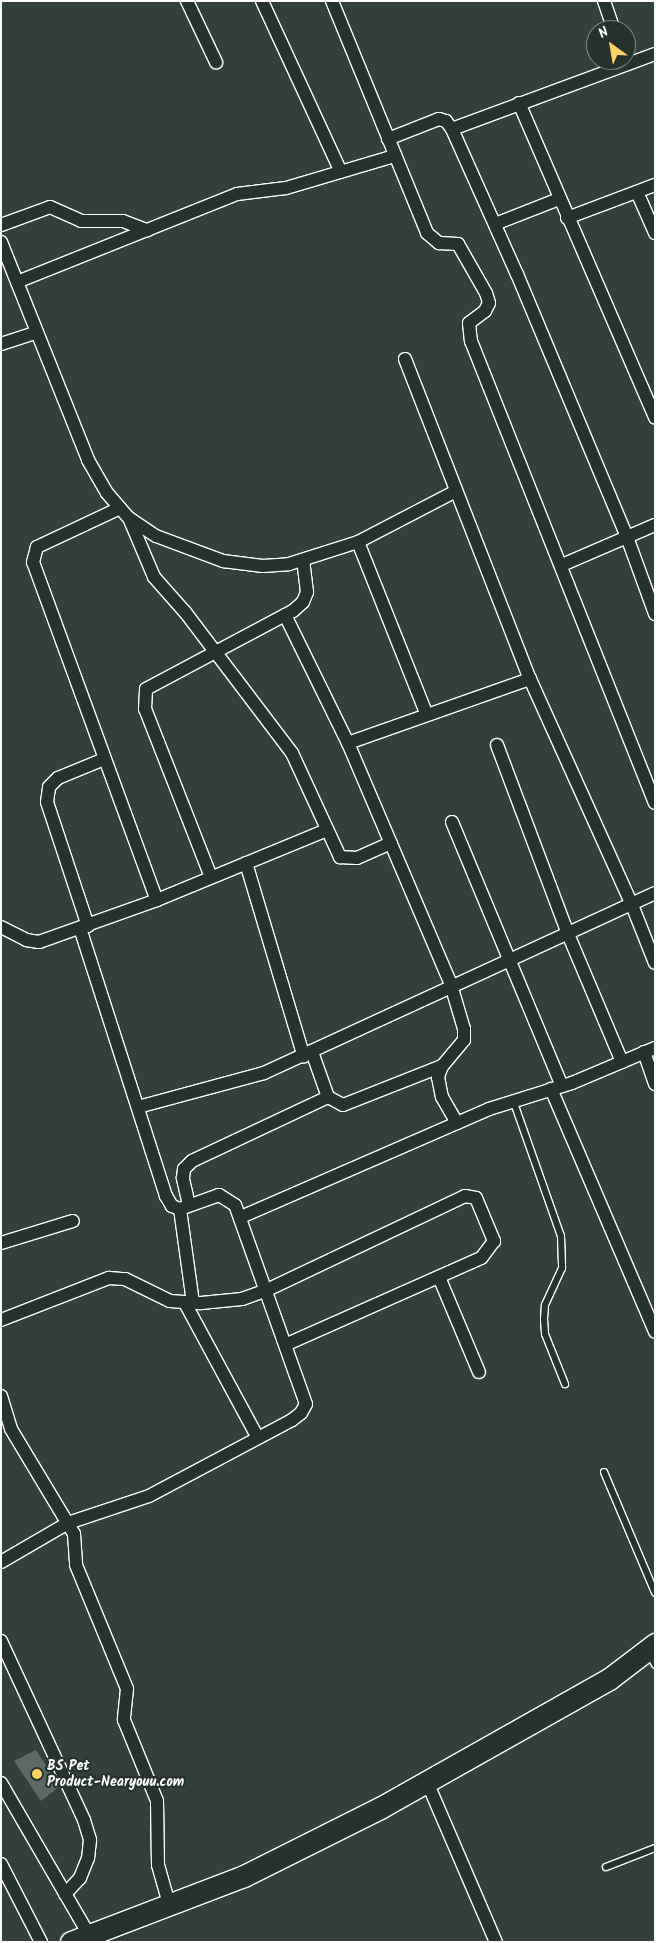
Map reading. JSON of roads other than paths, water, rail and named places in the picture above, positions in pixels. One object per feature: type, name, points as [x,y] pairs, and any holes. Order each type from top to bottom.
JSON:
[{"type":"highway","points":[[80,1938],[244,1876],[427,1782],[652,1653]]},
{"type":"street","points":[[187,1],[216,62]]},
{"type":"street","points":[[262,1],[341,172]]},
{"type":"street","points":[[332,1],[427,233],[439,243],[458,244],[486,293],[489,303],[485,311],[469,323],[471,342],[562,565],[655,803]]},
{"type":"street","points":[[607,2],[612,20]]},
{"type":"street","points":[[636,59],[655,54]]},
{"type":"street","points":[[452,129],[604,70]]},
{"type":"street","points":[[519,103],[559,200],[655,418]]},
{"type":"street","points":[[388,139],[439,119],[446,121],[452,129],[495,224],[627,537],[655,614]]},
{"type":"street","points":[[16,282],[237,194],[286,188],[395,156]]},
{"type":"street","points":[[567,218],[655,185]]},
{"type":"street","points":[[637,192],[655,233]]},
{"type":"street","points":[[495,224],[559,200]]},
{"type":"street","points":[[1,225],[50,207],[81,221],[123,221],[147,230]]},
{"type":"street","points":[[1,242],[88,460],[107,493],[120,508],[129,518],[156,536],[223,561],[263,566],[303,560],[358,542],[456,491]]},
{"type":"street","points":[[1,344],[36,332]]},
{"type":"street","points":[[405,359],[530,679],[632,905],[655,963]]},
{"type":"street","points":[[120,508],[48,541],[37,547],[33,554],[36,574],[157,900]]},
{"type":"street","points":[[129,518],[154,577],[215,651],[292,753],[340,857],[348,860],[391,843]]},
{"type":"street","points":[[562,565],[655,525]]},
{"type":"street","points":[[358,542],[427,715]]},
{"type":"street","points":[[211,877],[144,698],[146,689],[154,682],[286,615],[303,602],[308,592],[303,560]]},
{"type":"street","points":[[246,863],[308,1054],[328,1097],[343,1106],[355,1103],[442,1066],[464,1040],[464,1029],[451,985],[348,743],[286,615]]},
{"type":"street","points":[[348,743],[530,679]]},
{"type":"street","points":[[497,745],[568,934],[622,1062]]},
{"type":"street","points":[[1,1562],[68,1523],[149,1496],[292,1420],[302,1413],[306,1404],[287,1344],[236,1205],[219,1195],[184,1207],[172,1206],[166,1196],[138,1107],[47,802],[49,787],[58,778],[104,759]]},
{"type":"street","points":[[452,822],[655,1332]]},
{"type":"street","points":[[1,927],[26,940],[40,942],[157,900],[327,830]]},
{"type":"street","points":[[138,1107],[264,1073],[308,1054],[451,985],[568,934],[655,893]]},
{"type":"street","points":[[241,1217],[513,1100],[557,1088],[649,1050],[655,1084]]},
{"type":"street","points":[[442,1066],[439,1087],[457,1123]]},
{"type":"street","points":[[258,1438],[189,1303],[182,1178],[184,1169],[192,1161],[328,1097]]},
{"type":"street","points":[[1,1320],[109,1278],[125,1278],[153,1294],[189,1303],[242,1299],[267,1290],[472,1195],[489,1225],[494,1241],[481,1258],[287,1344]]},
{"type":"street","points":[[1,1243],[73,1220]]},
{"type":"street","points":[[439,1277],[479,1372]]},
{"type":"street","points":[[1,1396],[15,1436],[74,1534],[76,1565],[127,1689],[127,1730],[157,1801],[158,1865],[169,1904]]},
{"type":"street","points":[[1,1642],[84,1820],[90,1840],[88,1858],[80,1878],[65,1894]]},
{"type":"street","points":[[427,1782],[496,1942]]},
{"type":"street","points":[[1,1783],[65,1894],[80,1938]]},
{"type":"street","points":[[1,1864],[41,1942]]},
{"type":"lane","points":[[513,1100],[561,1236],[562,1268],[545,1305],[544,1319],[545,1334],[565,1384]]},
{"type":"lane","points":[[604,1472],[655,1593]]},
{"type":"lane","points":[[606,1867],[655,1848]]},
{"type":"place","name":"BS Pet Product-Nearyouu.com","points":[[37,1774]]}]
